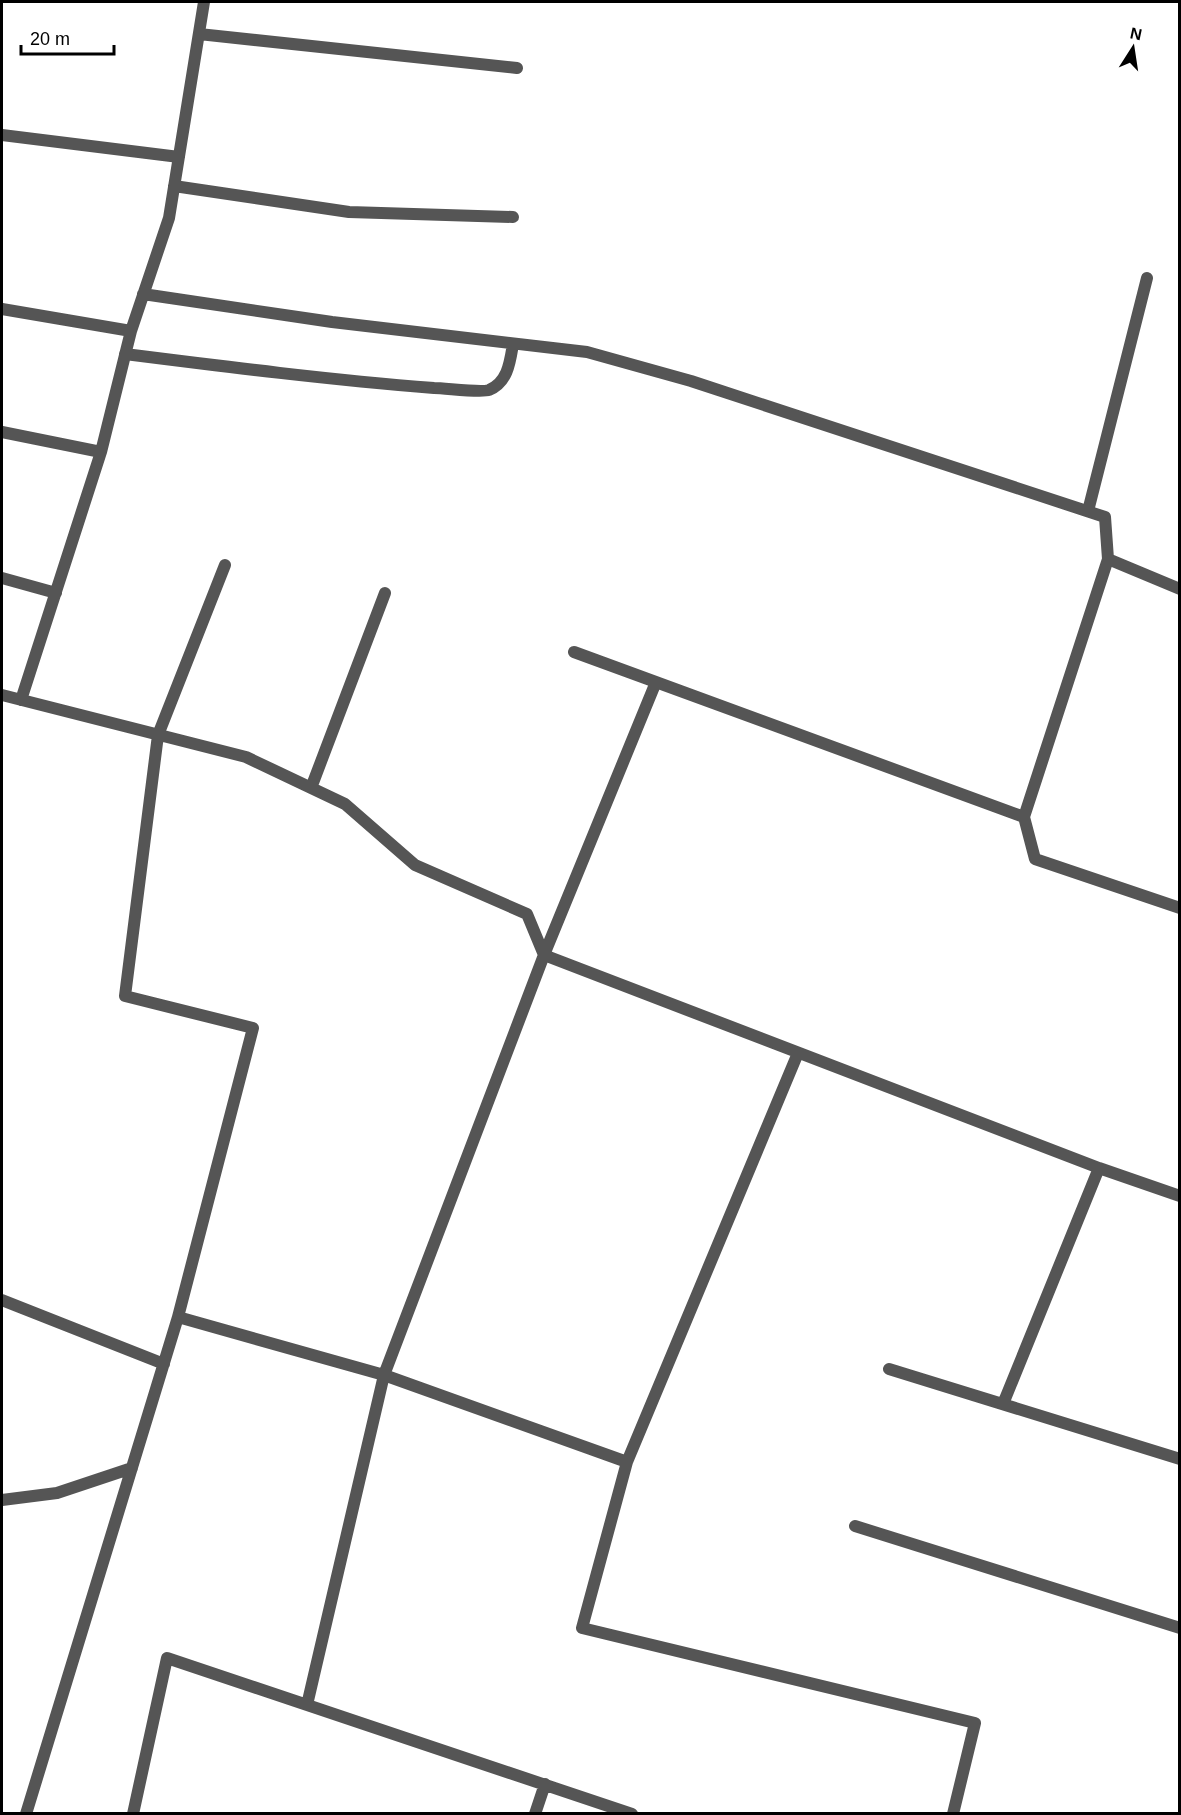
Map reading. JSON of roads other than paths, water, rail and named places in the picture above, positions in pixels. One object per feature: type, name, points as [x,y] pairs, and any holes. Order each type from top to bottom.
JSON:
[{"type":"street","points":[[21,700],[101,452],[130,331],[169,218],[204,2]]},
{"type":"street","points":[[198,34],[516,68]]},
{"type":"street","points":[[2,135],[179,157]]},
{"type":"street","points":[[174,186],[349,212],[513,217]]},
{"type":"street","points":[[1088,511],[1147,278]]},
{"type":"street","points":[[143,294],[332,322],[587,352],[691,381],[1105,517],[1108,559],[1024,818],[1035,859],[1179,908]]},
{"type":"street","points":[[2,309],[130,331]]},
{"type":"street","points":[[125,354],[271,373],[487,391],[500,383],[508,370],[513,344]]},
{"type":"street","points":[[2,432],[101,452]]},
{"type":"street","points":[[1108,559],[1179,589]]},
{"type":"street","points":[[26,1814],[178,1317],[253,1028],[125,996],[158,735],[225,565]]},
{"type":"street","points":[[2,578],[56,593]]},
{"type":"street","points":[[310,788],[385,593]]},
{"type":"street","points":[[574,652],[1024,818]]},
{"type":"street","points":[[307,1705],[384,1375],[544,955],[656,682]]},
{"type":"street","points":[[2,695],[246,757],[345,804],[415,864],[527,914],[544,955],[1099,1168],[1179,1196]]},
{"type":"street","points":[[798,1053],[627,1462],[582,1628],[975,1723],[953,1814]]},
{"type":"street","points":[[1003,1404],[1099,1168]]},
{"type":"street","points":[[2,1300],[164,1364]]},
{"type":"street","points":[[178,1317],[384,1375],[627,1462]]},
{"type":"street","points":[[889,1369],[1179,1459]]},
{"type":"street","points":[[2,1500],[57,1493],[132,1468]]},
{"type":"street","points":[[855,1526],[1179,1628]]},
{"type":"street","points":[[133,1814],[167,1658],[632,1814]]},
{"type":"street","points":[[535,1814],[544,1784]]}]
